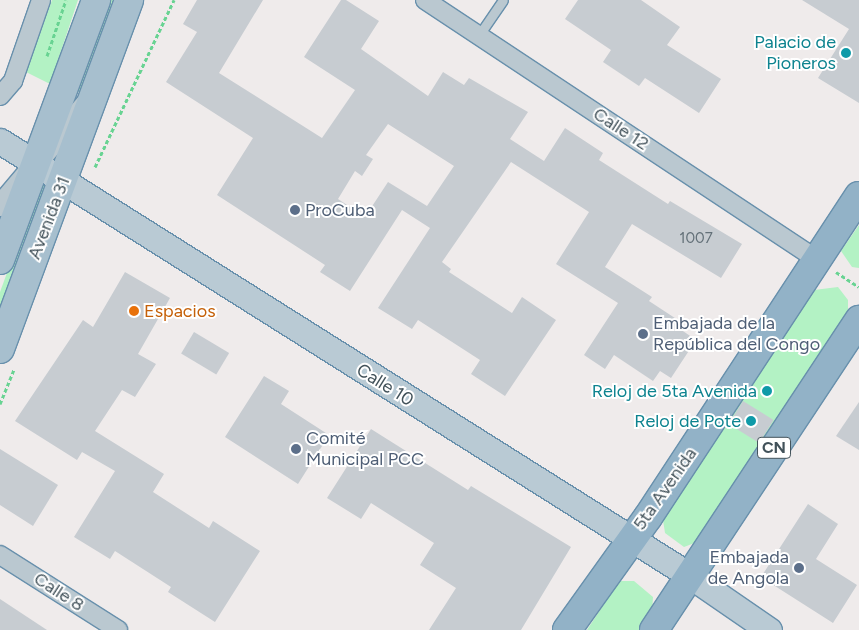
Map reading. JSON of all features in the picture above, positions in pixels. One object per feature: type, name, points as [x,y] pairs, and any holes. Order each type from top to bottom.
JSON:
[{"type":"highway","name":"5ta Avenida","points":[[567,630],[629,539],[648,517],[859,196]]},
{"type":"highway","name":"CN","points":[[654,630],[859,320]]},
{"type":"main road","name":"Avenida 31","points":[[0,260],[96,0]]},
{"type":"main road","name":"Avenida 31","points":[[0,349],[100,87],[129,0]]},
{"type":"main road","points":[[100,87],[142,0]]},
{"type":"main road","name":"Calle 10","points":[[0,141],[34,165],[63,181],[689,576],[769,630]]},
{"type":"street","points":[[0,96],[13,80],[41,0]]},
{"type":"street","name":"Calle 12","points":[[425,0],[817,259]]},
{"type":"street","name":"Avenida 31","points":[[34,165],[100,87]]},
{"type":"street","points":[[0,205],[34,165]]},
{"type":"street","name":"Calle 8","points":[[0,555],[118,630]]},
{"type":"lane","points":[[479,36],[503,0]]},
{"type":"path","points":[[46,61],[66,0]]},
{"type":"green space","points":[[52,0],[78,0],[50,84],[26,72]]},
{"type":"green space","points":[[110,0],[116,0],[88,81],[74,97]]},
{"type":"green space","points":[[40,183],[48,187],[0,312],[0,292]]},
{"type":"green space","points":[[859,225],[859,268],[852,267],[841,251]]},
{"type":"green space","points":[[838,287],[848,300],[848,312],[697,542],[684,547],[665,533],[663,520],[814,290]]},
{"type":"green space","points":[[619,581],[634,581],[653,597],[652,612],[639,630],[587,630]]},
{"type":"building","points":[[197,0],[263,0],[219,73],[322,138],[355,90],[304,57],[341,0],[346,0],[379,21],[361,49],[428,96],[443,72],[464,85],[469,78],[528,112],[510,139],[544,161],[565,128],[603,153],[599,160],[668,204],[670,201],[742,244],[721,278],[632,224],[605,267],[652,297],[649,301],[684,324],[680,329],[696,340],[671,378],[660,371],[653,381],[614,355],[605,369],[584,355],[618,303],[556,264],[589,212],[511,162],[442,262],[451,269],[449,272],[512,313],[522,297],[556,320],[505,396],[471,374],[480,360],[418,320],[412,329],[378,308],[430,228],[402,210],[350,291],[320,272],[325,265],[217,195],[253,138],[166,82],[197,32],[183,24]],"holes":[[[388,124],[454,166],[427,206],[388,182],[365,217],[338,199],[355,171],[362,176],[373,159],[366,155]]]},
{"type":"building","points":[[578,0],[641,0],[680,27],[667,45],[721,79],[699,113],[645,78],[639,86],[603,62],[611,50],[565,19]]},
{"type":"building","name":"Palacio de Pioneros","points":[[802,0],[859,0],[859,103],[818,78],[849,29]]},
{"type":"building","points":[[125,272],[170,298],[138,354],[156,364],[135,397],[122,390],[95,431],[164,474],[153,492],[209,528],[213,521],[260,551],[215,622],[168,592],[171,587],[115,551],[110,559],[74,537],[115,471],[82,452],[77,460],[15,421],[83,320],[93,327]]},
{"type":"building","points":[[194,332],[229,353],[216,375],[181,353]]},
{"type":"building","points":[[264,376],[289,391],[281,404],[329,435],[298,484],[225,437]]},
{"type":"building","name":"Reloj de Pote","points":[[743,401],[774,420],[759,443],[729,424]]},
{"type":"building","points":[[859,402],[859,450],[836,436]]},
{"type":"building","points":[[371,429],[468,490],[471,486],[571,547],[521,630],[429,630],[456,588],[420,565],[434,543],[371,503],[361,519],[327,498]]},
{"type":"building","points":[[0,449],[58,485],[33,526],[0,505]]},
{"type":"building","name":"Embajada de Angola","points":[[808,504],[838,524],[816,559],[857,585],[833,623],[761,577]]},
{"type":"building","points":[[0,599],[47,630],[0,630]]},
{"type":"place","name":"Palacio de Pioneros","points":[[846,53]]},
{"type":"place","name":"ProCuba","points":[[295,210]]},
{"type":"place","name":"Espacios","points":[[134,311]]},
{"type":"place","name":"Embajada de la República del Congo","points":[[643,334]]},
{"type":"place","name":"Reloj de 5ta Avenida","points":[[767,391]]},
{"type":"place","name":"Reloj de Pote","points":[[751,421]]},
{"type":"place","name":"Comité Municipal PCC","points":[[296,449]]},
{"type":"place","name":"Embajada de Angola","points":[[799,568]]}]
